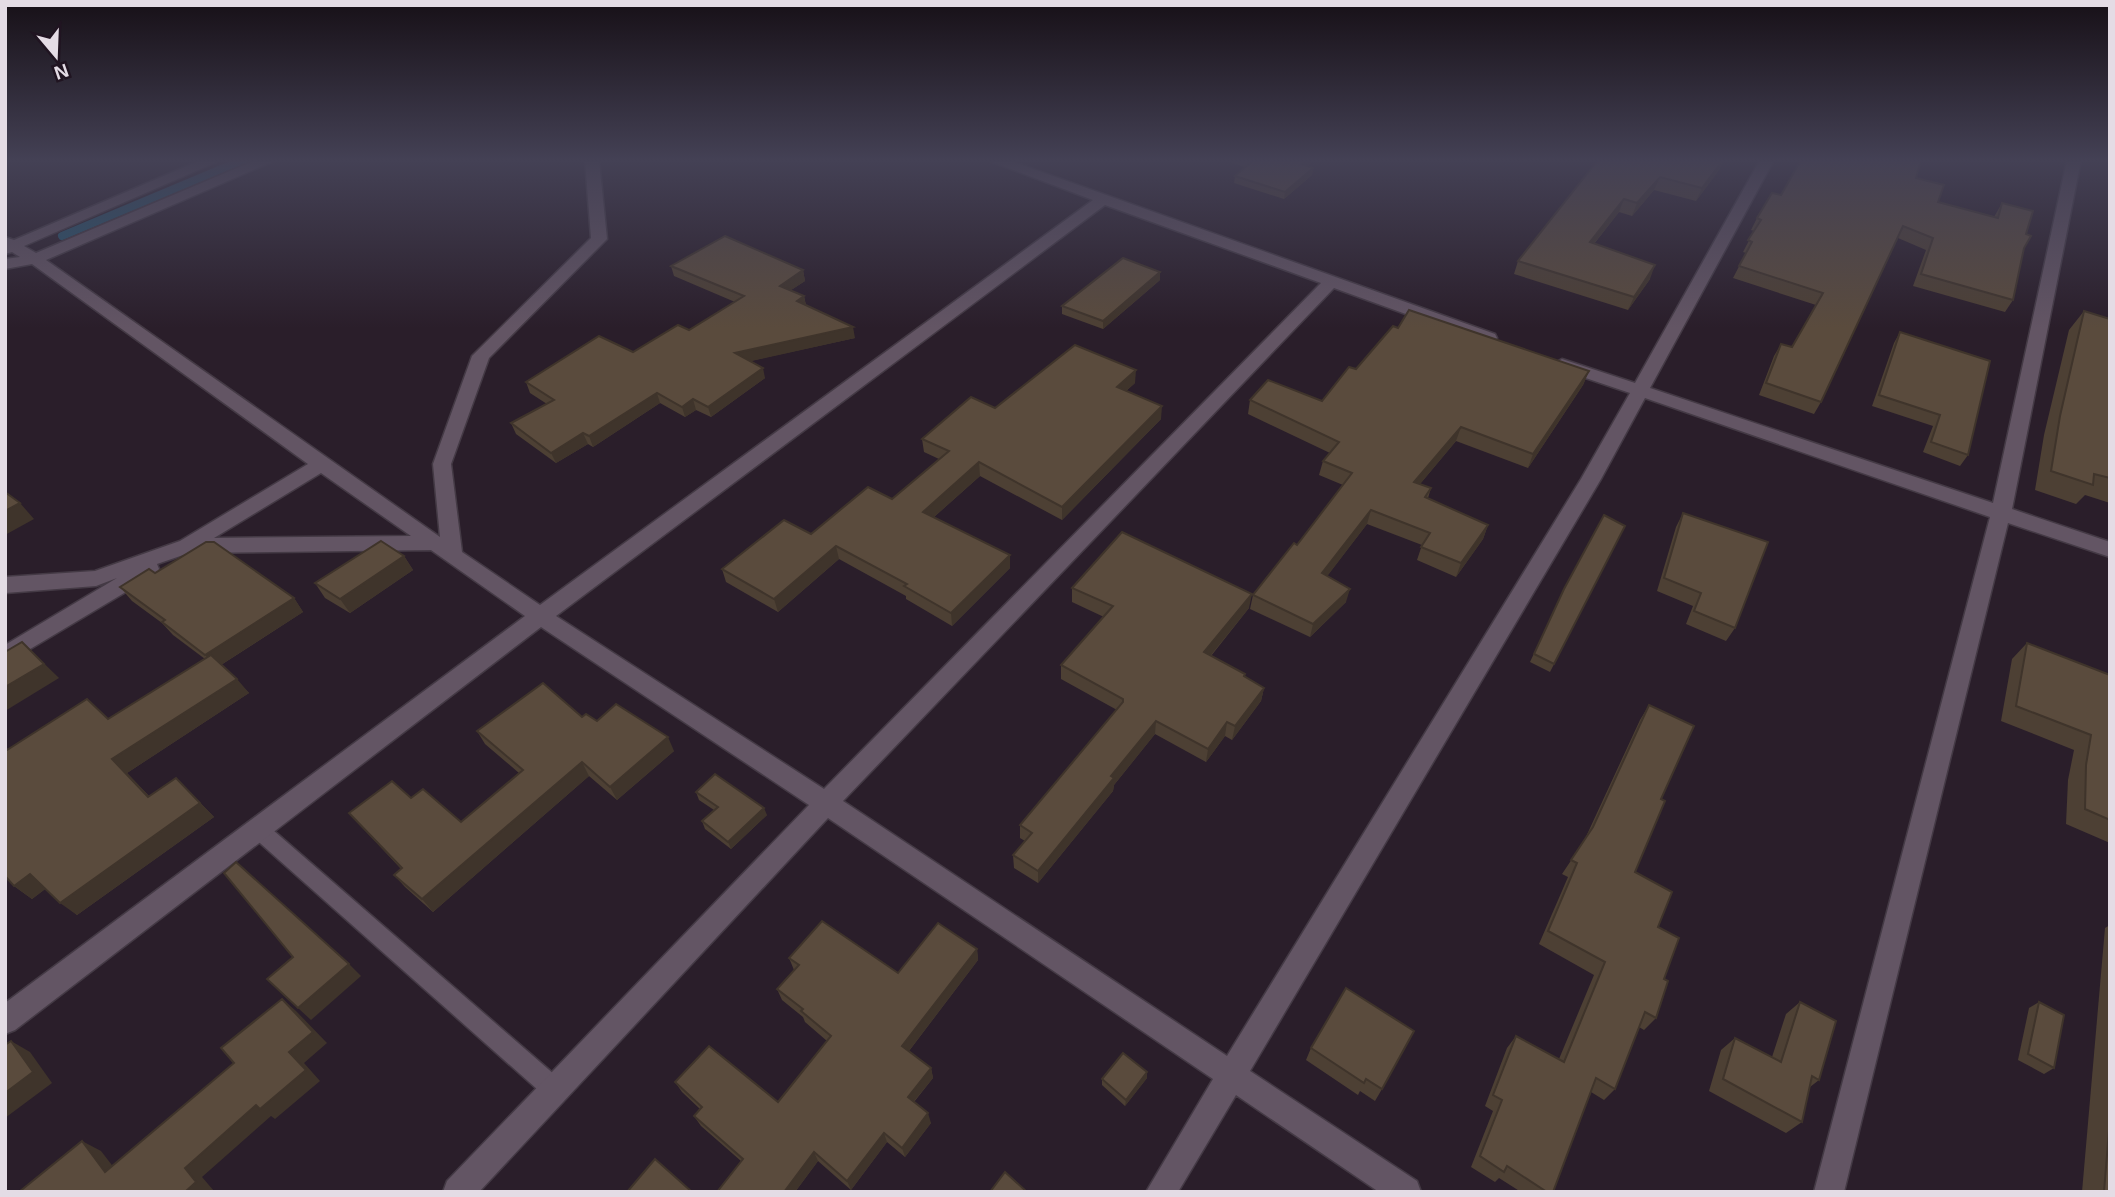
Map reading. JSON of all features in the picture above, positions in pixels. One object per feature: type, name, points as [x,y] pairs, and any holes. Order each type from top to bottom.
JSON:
[{"type":"street","points":[[7,245],[78,216]]},
{"type":"street","points":[[5,264],[35,259],[137,216]]},
{"type":"street","points":[[443,549],[442,464],[481,356],[599,239],[597,216]]},
{"type":"street","points":[[5,1020],[540,617],[1081,216]]},
{"type":"street","points":[[1151,216],[1499,341]]},
{"type":"street","points":[[1161,1192],[1591,479],[1736,216]]},
{"type":"street","points":[[1829,1192],[2001,513],[2062,216]]},
{"type":"street","points":[[7,245],[35,259],[540,617],[826,803],[1406,1192]]},
{"type":"street","points":[[458,1192],[826,803],[1205,419],[1332,281]]},
{"type":"street","points":[[1550,360],[2110,550]]},
{"type":"street","points":[[5,656],[321,464]]},
{"type":"street","points":[[5,585],[96,578],[186,546],[443,549]]},
{"type":"lane","points":[[259,830],[555,1090]]},
{"type":"building","points":[[1554,216],[1611,216],[1590,242],[1655,265],[1634,297],[1518,261]]},
{"type":"building","points":[[1758,216],[1998,218],[2032,216],[2026,234],[2031,236],[2024,248],[2013,300],[1921,274],[1933,238],[1903,226],[1821,402],[1766,383],[1781,344],[1792,347],[1823,293],[1739,266],[1752,242],[1748,240],[1761,220],[1757,218]]},
{"type":"building","points":[[725,236],[803,270],[780,286],[804,296],[797,301],[853,327],[735,353],[763,368],[708,407],[693,399],[682,407],[657,393],[589,436],[583,433],[551,453],[511,423],[554,400],[526,382],[599,336],[633,352],[678,325],[689,330],[744,296],[671,266]]},
{"type":"building","points":[[1123,258],[1160,272],[1103,321],[1062,306]]},
{"type":"building","points":[[1409,310],[1589,371],[1533,454],[1461,427],[1414,482],[1431,488],[1425,497],[1488,525],[1461,563],[1421,547],[1430,533],[1371,510],[1322,573],[1350,589],[1313,624],[1253,595],[1294,543],[1297,545],[1352,473],[1323,461],[1339,442],[1250,400],[1268,380],[1322,401],[1349,367],[1356,369],[1393,326],[1398,328]]},
{"type":"building","points":[[2084,311],[2110,319],[2110,478],[2094,474],[2093,485],[2051,471],[2060,416]]},
{"type":"building","points":[[1900,332],[1990,361],[1968,455],[1931,442],[1940,415],[1879,395]]},
{"type":"building","points":[[1075,345],[1136,370],[1117,387],[1162,406],[1062,507],[979,462],[923,512],[1010,555],[951,613],[904,586],[907,584],[836,546],[774,599],[722,569],[784,520],[811,534],[868,487],[892,499],[949,451],[922,439],[971,397],[995,408]]},
{"type":"building","points":[[5,492],[20,503],[5,511]]},
{"type":"building","points":[[1683,513],[1768,542],[1735,628],[1694,611],[1701,593],[1664,578]]},
{"type":"building","points":[[1604,515],[1625,526],[1554,664],[1534,654],[1564,589]]},
{"type":"building","points":[[1122,532],[1252,594],[1204,652],[1245,674],[1244,676],[1264,688],[1235,726],[1227,722],[1208,749],[1156,721],[1111,776],[1114,778],[1038,871],[1013,855],[1032,833],[1020,825],[1123,702],[1123,699],[1061,665],[1113,606],[1072,588]]},
{"type":"building","points":[[381,541],[404,556],[340,599],[315,583]]},
{"type":"building","points":[[206,542],[214,542],[294,598],[205,655],[162,622],[165,620],[120,587],[149,569],[155,573]]},
{"type":"building","points":[[22,642],[44,664],[5,687],[5,652]]},
{"type":"building","points":[[2027,643],[2110,675],[2110,820],[2085,809],[2086,765],[2091,735],[2016,706]]},
{"type":"building","points":[[211,655],[237,679],[112,759],[148,797],[176,778],[200,803],[60,903],[30,874],[14,886],[5,876],[5,748],[7,750],[87,699],[108,719]]},
{"type":"building","points":[[543,683],[582,717],[586,714],[597,721],[616,704],[668,737],[610,787],[582,762],[422,899],[394,875],[402,868],[349,813],[392,781],[411,798],[423,789],[461,822],[523,770],[477,731]]},
{"type":"building","points":[[1649,705],[1694,726],[1661,799],[1665,801],[1635,872],[1672,892],[1658,927],[1679,938],[1664,979],[1668,981],[1656,1018],[1645,1012],[1615,1089],[1596,1078],[1553,1192],[1547,1192],[1507,1166],[1504,1172],[1480,1156],[1502,1100],[1493,1095],[1516,1036],[1564,1062],[1605,962],[1548,931],[1577,863],[1571,860],[1593,827]]},
{"type":"building","points":[[715,774],[764,808],[728,842],[702,821],[718,807],[696,792]]},
{"type":"building","points":[[236,862],[349,964],[298,1008],[267,979],[293,957],[224,873]]},
{"type":"building","points":[[822,921],[898,973],[938,923],[977,949],[902,1046],[931,1068],[908,1097],[928,1113],[902,1148],[884,1133],[847,1181],[814,1152],[784,1192],[717,1192],[743,1159],[694,1116],[702,1107],[675,1082],[709,1046],[778,1102],[831,1036],[777,989],[799,965],[789,958]]},
{"type":"building","points":[[1346,988],[1414,1031],[1382,1089],[1366,1079],[1364,1083],[1311,1048]]},
{"type":"building","points":[[282,999],[313,1032],[289,1052],[306,1070],[260,1109],[256,1105],[185,1168],[196,1182],[185,1192],[19,1192],[82,1141],[105,1172],[234,1063],[221,1048]]},
{"type":"building","points":[[1800,1002],[1836,1021],[1819,1080],[1812,1076],[1802,1122],[1723,1079],[1735,1038],[1781,1062]]},
{"type":"building","points":[[2039,1002],[2064,1015],[2054,1068],[2028,1054]]},
{"type":"building","points":[[11,1041],[33,1072],[5,1093],[5,1045]]},
{"type":"building","points":[[1123,1053],[1147,1072],[1126,1100],[1102,1079]]},
{"type":"building","points":[[2110,1118],[2110,1192],[2104,1192]]},
{"type":"building","points":[[655,1159],[692,1192],[627,1192]]},
{"type":"building","points":[[1005,1172],[1027,1192],[990,1192]]},
{"type":"waterway","points":[[62,236],[110,216]]}]
